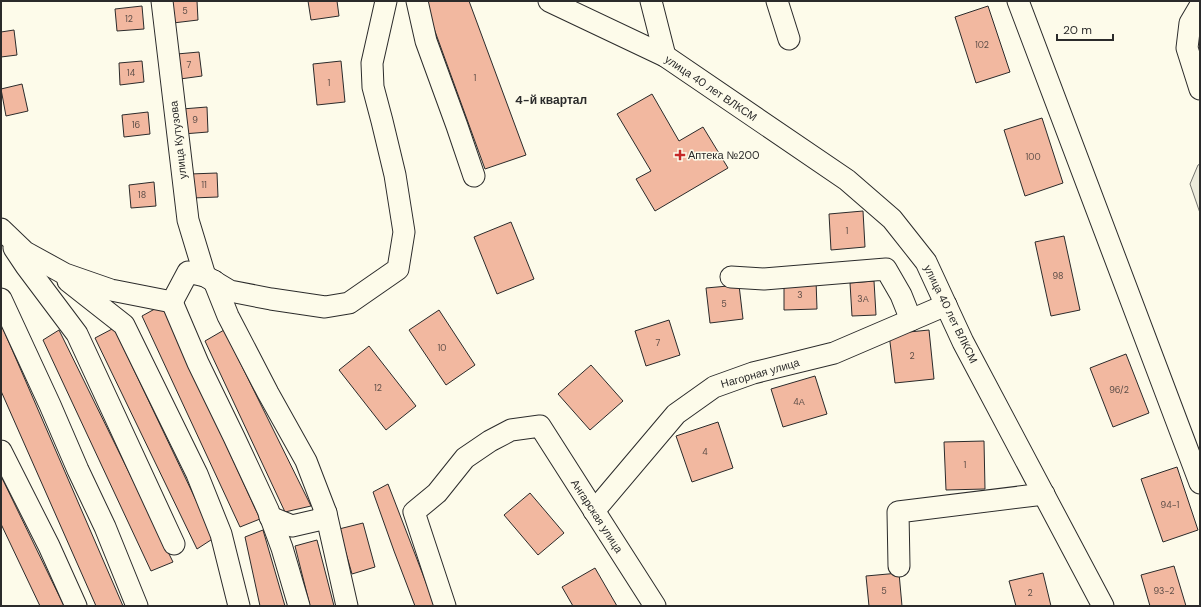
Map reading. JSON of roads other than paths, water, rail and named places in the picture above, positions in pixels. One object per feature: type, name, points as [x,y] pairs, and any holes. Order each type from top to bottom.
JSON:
[{"type":"street","name":"улица Кутузова","points":[[162,1],[188,220],[210,278],[228,316],[268,393],[306,461],[326,513],[347,606]]},
{"type":"street","points":[[172,302],[188,272],[210,278],[230,291],[325,307],[349,303],[398,269],[404,232],[395,175],[373,87],[372,63],[386,1]]},
{"type":"street","points":[[417,1],[426,41],[474,176]]},
{"type":"street","name":"улица 40 лет ВЛКСМ","points":[[549,1],[665,56],[847,180],[892,220],[926,262],[963,342],[1103,606]]},
{"type":"street","points":[[651,1],[665,56]]},
{"type":"street","points":[[776,1],[789,39]]},
{"type":"street","points":[[1018,1],[1200,483]]},
{"type":"street","points":[[1200,6],[1190,23],[1187,48],[1200,89]]},
{"type":"street","points":[[172,302],[111,290],[65,274],[25,252],[1,230],[77,334],[174,544]]},
{"type":"street","points":[[47,264],[124,325],[197,474],[221,534],[239,606]]},
{"type":"street","points":[[731,277],[764,279],[886,269],[901,295],[910,320]]},
{"type":"street","points":[[1,299],[105,527],[136,606]]},
{"type":"street","points":[[172,302],[198,363],[234,437],[270,517],[282,548],[300,606]]},
{"type":"street","name":"Нагорная улица","points":[[594,511],[676,414],[714,387],[753,373],[834,353],[946,305]]},
{"type":"street","name":"Ангарская улица","points":[[445,606],[414,512],[437,493],[465,458],[490,441],[511,430],[540,426],[655,606]]},
{"type":"street","points":[[1,451],[49,546],[76,606]]},
{"type":"street","points":[[899,566],[898,512],[1044,494]]},
{"type":"street","points":[[270,517],[292,526],[318,520],[326,513]]},
{"type":"place","name":"Аптека №200","points":[[680,155]]},
{"type":"district","name":"4-й квартал","points":[[551,100]]}]
